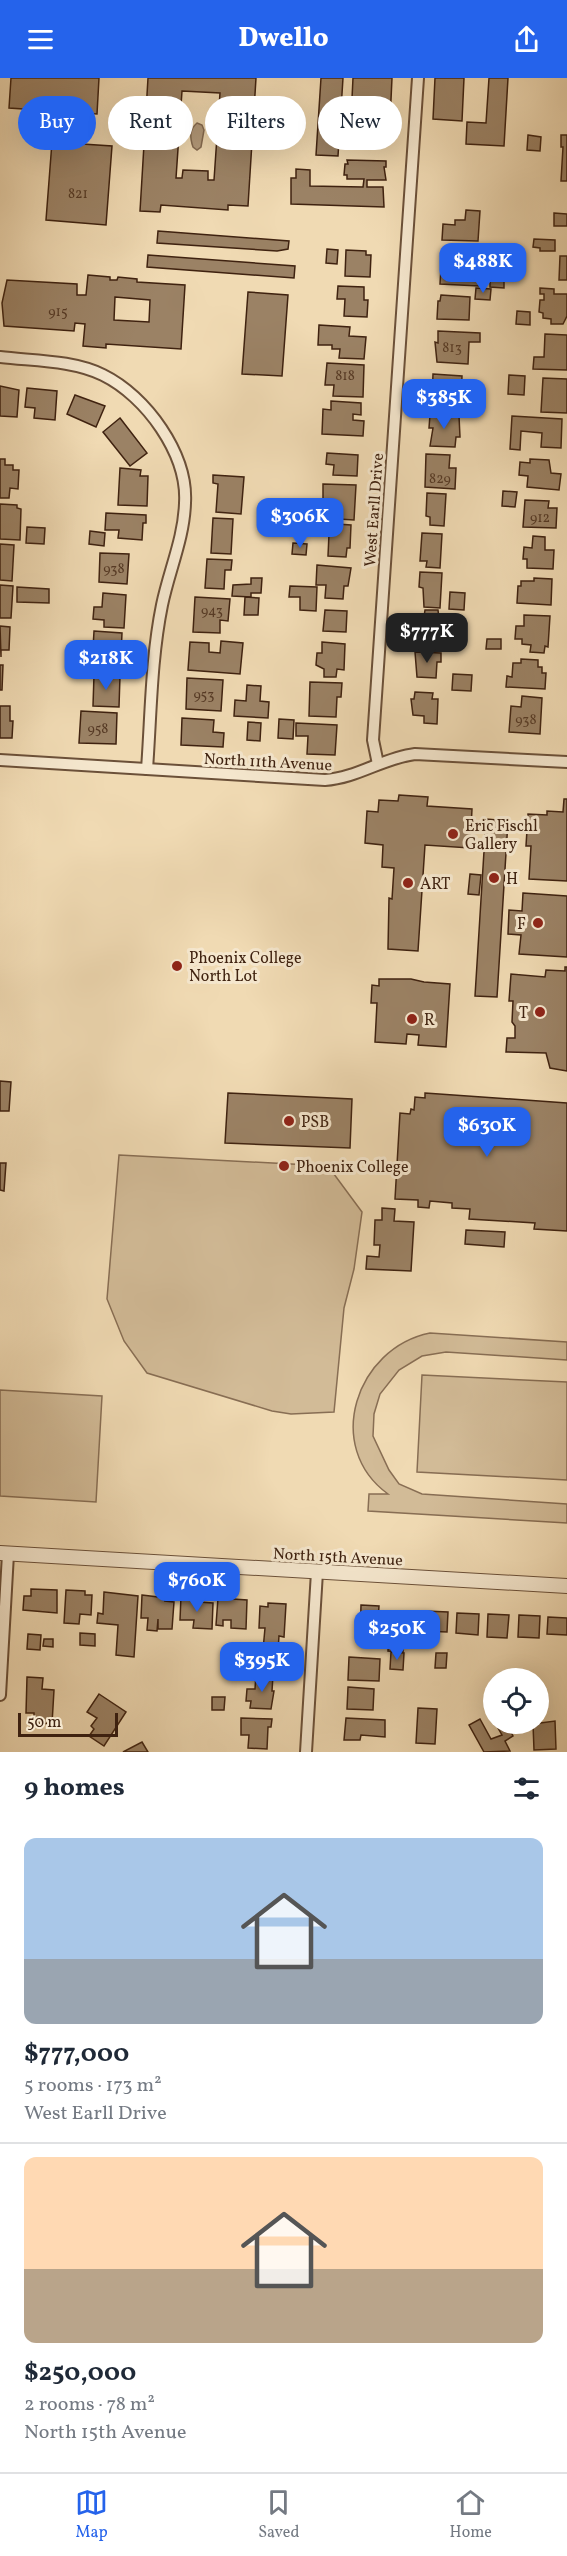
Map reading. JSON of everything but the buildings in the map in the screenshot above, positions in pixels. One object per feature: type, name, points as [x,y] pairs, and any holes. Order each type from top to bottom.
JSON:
[{"type":"street","name":"West Earll Drive","points":[[378,764],[373,740],[418,78]]},
{"type":"street","points":[[0,357],[58,363],[103,375],[142,404],[157,421],[170,443],[183,478],[186,501],[183,524],[159,627],[147,769]]},
{"type":"street","name":"North 11th Avenue","points":[[0,760],[325,780],[342,779],[398,756],[415,754],[567,762]]},
{"type":"street","points":[[0,1695],[4,1553]]},
{"type":"street","name":"North 15th Avenue","points":[[4,1553],[567,1586]]},
{"type":"street","points":[[306,1752],[317,1572]]},
{"type":"shaded area","points":[[197,123],[202,125],[204,130],[201,147],[197,150],[193,147],[193,128]]},
{"type":"shaded area","points":[[119,1155],[328,1166],[362,1212],[354,1269],[344,1308],[334,1412],[291,1414],[272,1411],[147,1373],[124,1341],[107,1299]]},
{"type":"shaded area","points":[[430,1333],[567,1342],[567,1360],[446,1352],[422,1356],[399,1370],[380,1394],[374,1414],[373,1436],[389,1470],[399,1484],[422,1494],[567,1504],[567,1523],[368,1511],[369,1494],[388,1494],[368,1474],[357,1451],[353,1426],[357,1402],[367,1378],[383,1358],[404,1342]]},
{"type":"shaded area","points":[[422,1375],[567,1382],[567,1480],[417,1472]]},
{"type":"shaded area","points":[[0,1390],[102,1396],[96,1502],[0,1496]]},
{"type":"place","name":"Eric Fischl Gallery","points":[[453,834]]},
{"type":"place","name":"H","points":[[494,878]]},
{"type":"place","name":"ART","points":[[408,883]]},
{"type":"place","name":"F","points":[[538,923]]},
{"type":"place","name":"Phoenix College North Lot","points":[[177,966]]},
{"type":"place","name":"T","points":[[540,1012]]},
{"type":"place","name":"R","points":[[412,1019]]},
{"type":"place","name":"PSB","points":[[289,1121]]},
{"type":"place","name":"Phoenix College","points":[[284,1166]]}]
